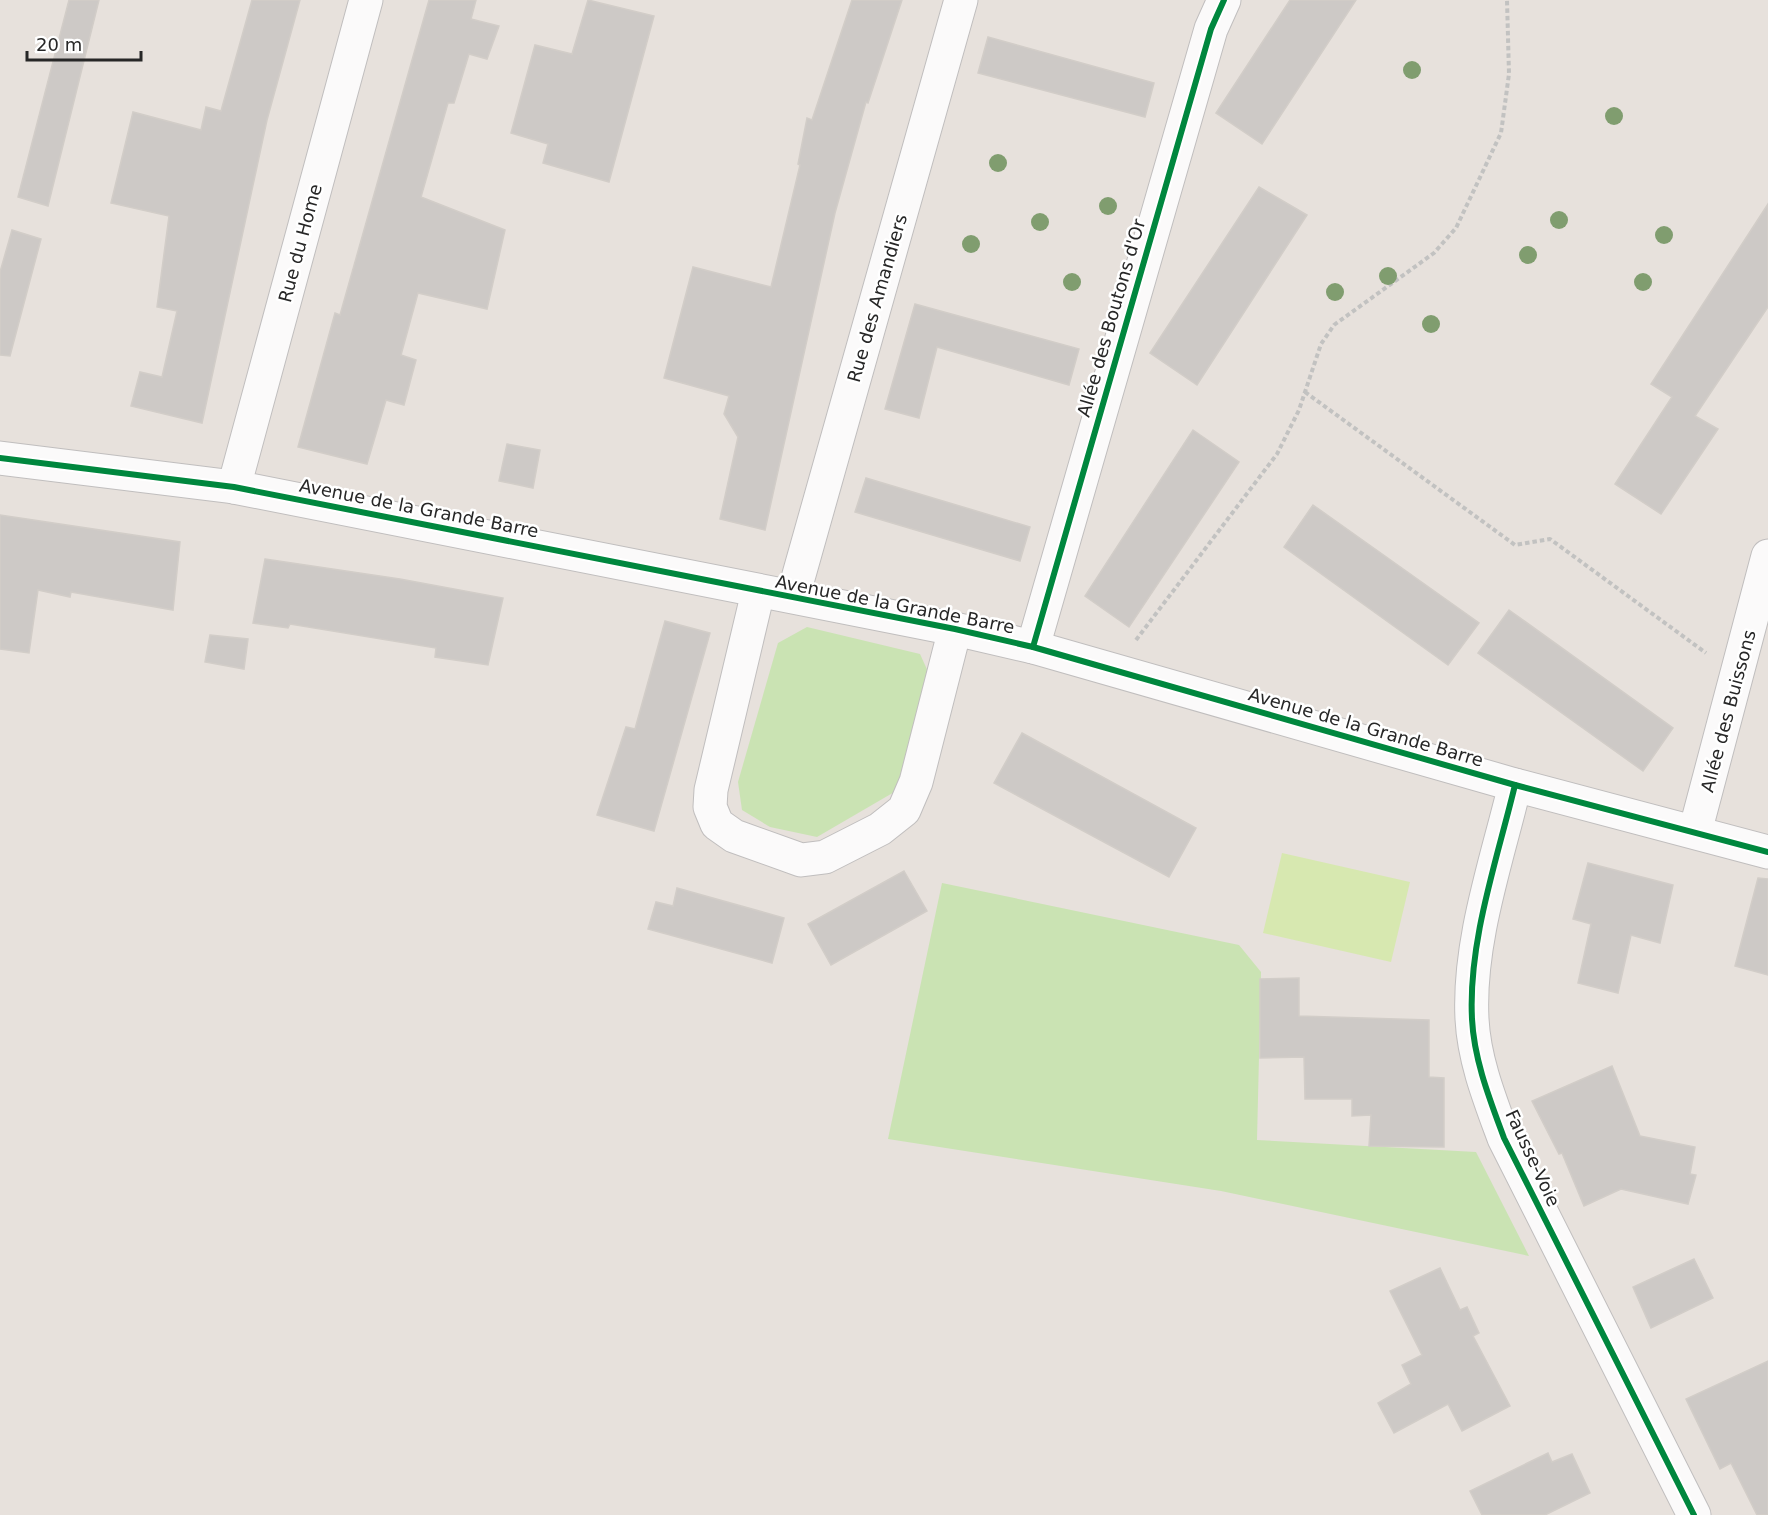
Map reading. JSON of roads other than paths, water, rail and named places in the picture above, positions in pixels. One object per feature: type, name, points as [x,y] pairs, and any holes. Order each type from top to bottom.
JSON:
[{"type":"street","name":"Rue du Home","points":[[234,487],[366,0]]},
{"type":"street","name":"Rue des Amandiers","points":[[793,596],[961,0]]},
{"type":"street","name":"Allée des Boutons d'Or","points":[[1033,647],[1208,41],[1224,0]]},
{"type":"street","name":"Avenue de la Grande Barre","points":[[0,458],[234,487],[955,629],[1033,647],[1515,785],[1768,852]]},
{"type":"street","name":"Allée des Buissons","points":[[1695,832],[1768,556]]},
{"type":"street","name":"Avenue de la Grande Barre","points":[[759,592],[711,790],[710,807],[717,824],[734,836],[801,860],[825,857],[880,829],[904,810],[916,782],[955,629]]},
{"type":"street","name":"Fausse-Voie","points":[[1515,785],[1473,962],[1472,1021],[1485,1085],[1504,1138],[1694,1515]]}]
